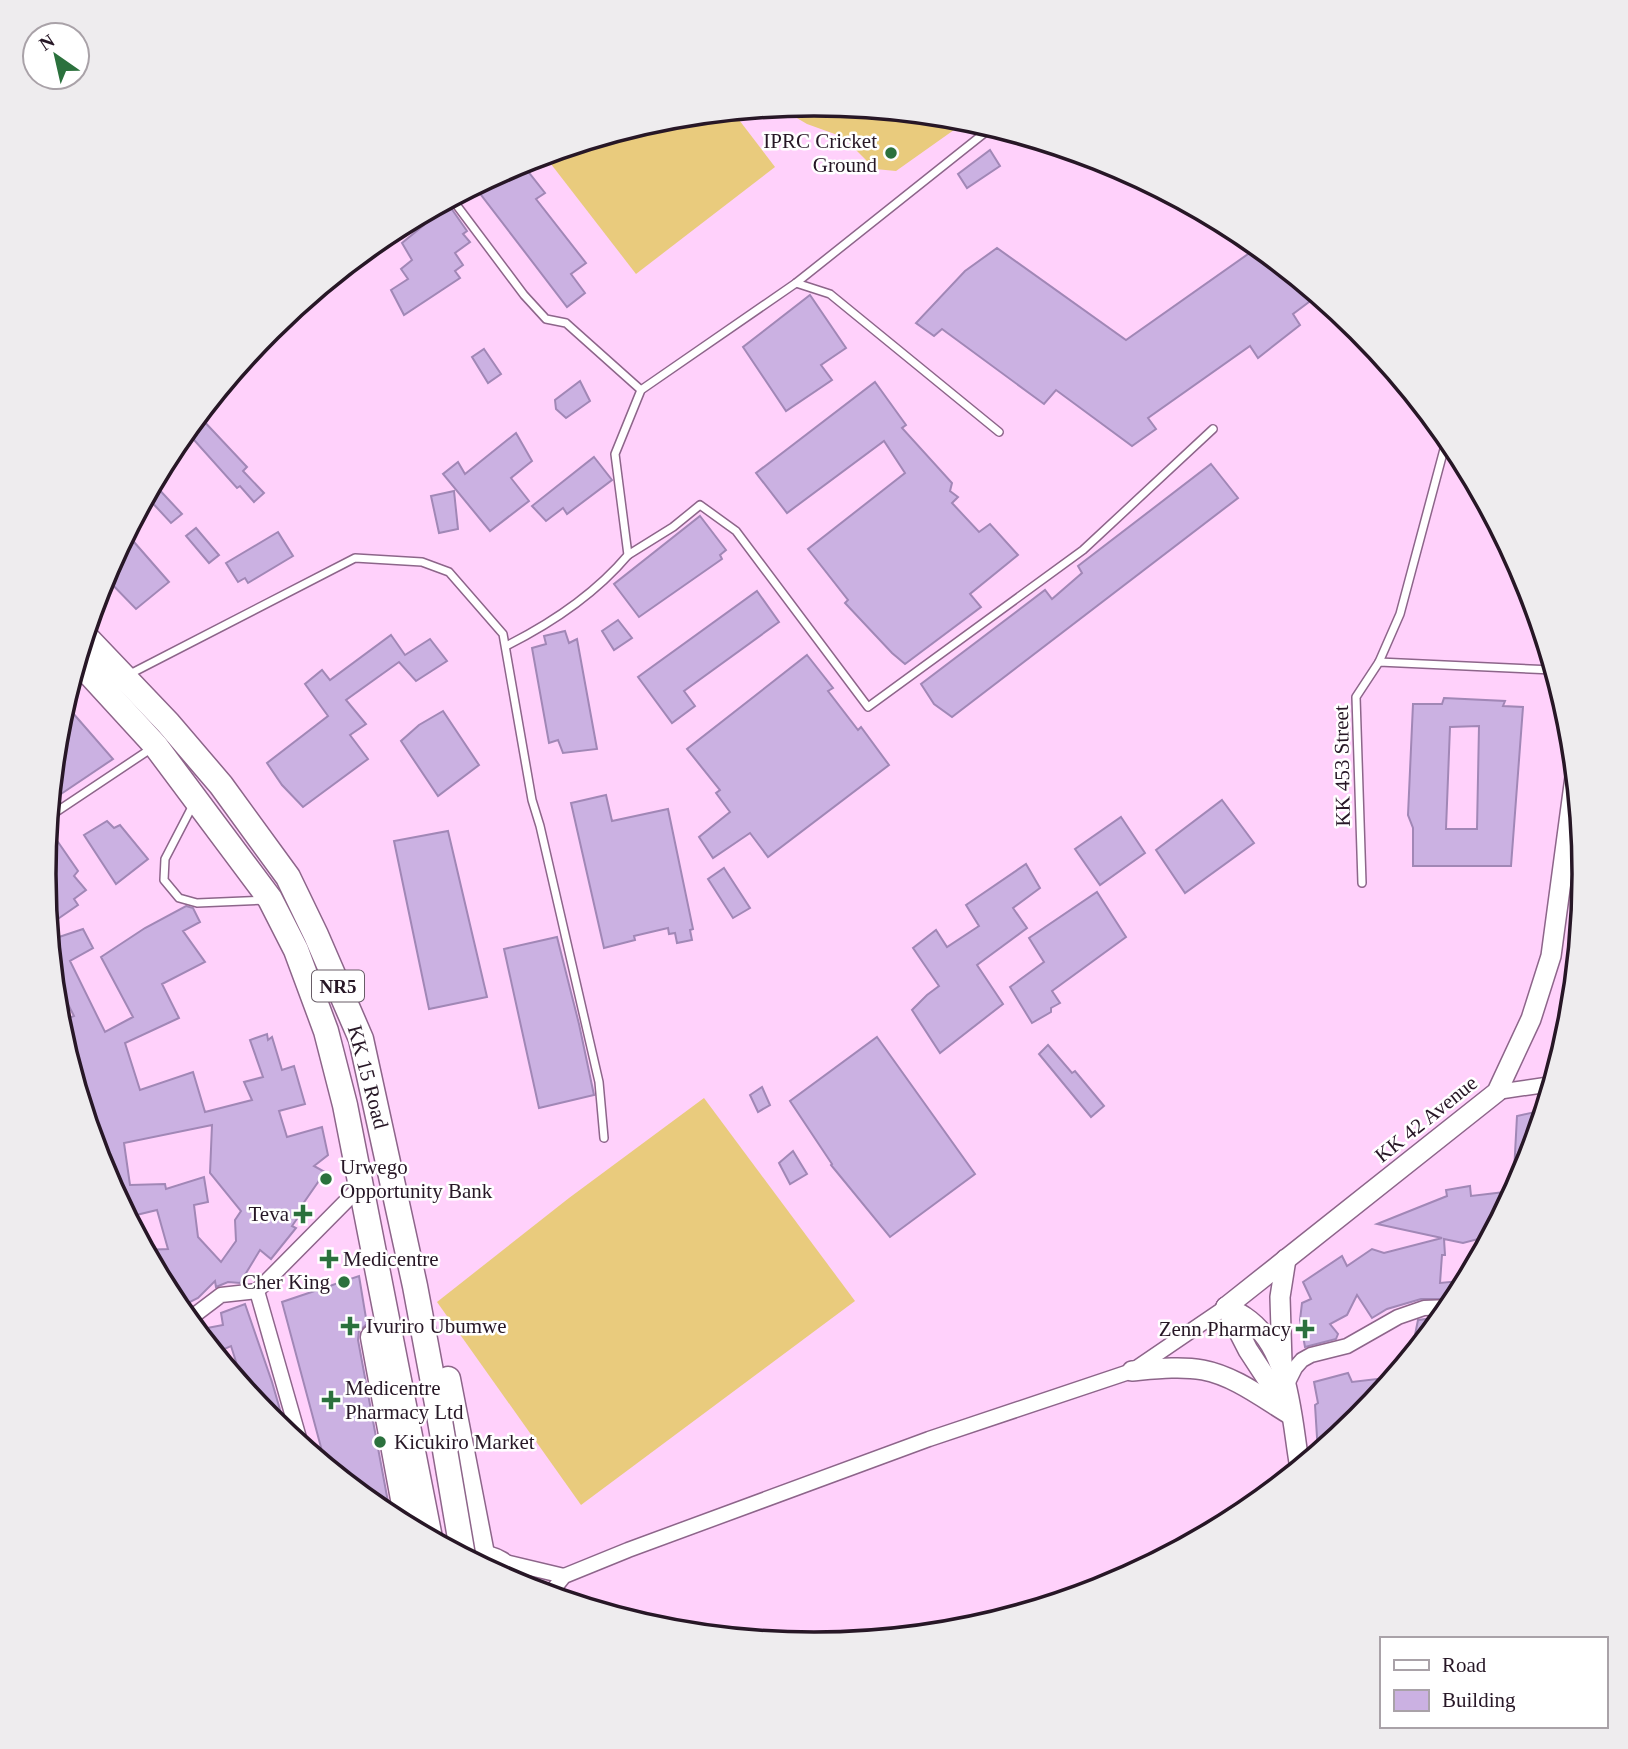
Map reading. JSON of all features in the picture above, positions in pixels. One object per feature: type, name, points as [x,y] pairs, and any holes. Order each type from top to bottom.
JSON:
[{"type":"highway","name":"KK 15 Road","points":[[92,644],[213,774],[289,877],[361,1039],[421,1313],[438,1409],[483,1556]]},
{"type":"highway","name":"KK 15 Road","points":[[85,668],[155,745],[197,800],[270,899],[296,950],[326,1031],[345,1105],[428,1527]]},
{"type":"highway","points":[[386,1146],[414,1203],[483,1556]]},
{"type":"highway","points":[[360,1187],[359,1258],[406,1513]]},
{"type":"main road","name":"KK 42 Avenue","points":[[1226,1307],[1497,1093],[1531,1019],[1551,956],[1569,818]]},
{"type":"main road","points":[[1286,1259],[1280,1297],[1284,1378],[1298,1457]]},
{"type":"main road","points":[[1226,1307],[1246,1317],[1261,1332],[1272,1346],[1284,1378]]},
{"type":"main road","points":[[1226,1307],[1248,1350],[1291,1415]]},
{"type":"main road","points":[[1132,1371],[1180,1368],[1204,1370],[1229,1378],[1291,1415]]},
{"type":"street","points":[[1497,1093],[1542,1086]]},
{"type":"street","points":[[197,1313],[221,1295],[257,1291],[360,1187]]},
{"type":"street","points":[[257,1291],[296,1427]]},
{"type":"street","points":[[556,1587],[564,1576],[892,1453],[1132,1371],[1226,1307]]},
{"type":"street","points":[[1284,1378],[1311,1355],[1347,1346],[1398,1317],[1423,1308],[1436,1308]]},
{"type":"street","points":[[488,1558],[564,1576]]},
{"type":"lane","points":[[628,555],[615,454],[641,390],[796,283],[981,135]]},
{"type":"lane","points":[[457,206],[524,295],[546,319],[566,323],[641,390]]},
{"type":"lane","points":[[796,283],[830,294],[999,432]]},
{"type":"lane","points":[[506,646],[543,628],[614,572],[628,555],[673,527],[700,505],[736,531],[868,707],[1083,550],[1213,429]]},
{"type":"lane","name":"KK 453 Street","points":[[1362,883],[1356,696],[1379,662],[1400,614],[1443,452]]},
{"type":"lane","points":[[124,677],[355,558],[422,562],[449,572],[503,634],[532,800],[599,1082],[604,1138]]},
{"type":"lane","points":[[1379,662],[1543,670]]},
{"type":"lane","points":[[59,810],[155,745]]},
{"type":"lane","points":[[197,800],[165,859],[164,880],[179,898],[197,903],[270,899]]},
{"type":"shaded area","name":"IPRC Cricket Ground","points":[[795,117],[864,118],[954,130],[896,171],[875,169],[843,137]]},
{"type":"shaded area","points":[[739,121],[775,167],[636,274],[551,164],[618,142],[666,131]]},
{"type":"shaded area","points":[[704,1098],[855,1301],[581,1505],[437,1302],[569,1198]]},
{"type":"building","points":[[990,150],[1000,166],[967,188],[958,174]]},
{"type":"building","points":[[529,172],[545,193],[536,199],[586,263],[571,274],[585,293],[567,307],[481,194]]},
{"type":"building","points":[[452,209],[467,231],[463,234],[470,242],[455,253],[463,265],[455,271],[460,278],[404,315],[391,290],[408,279],[401,269],[412,260],[402,243],[424,225]]},
{"type":"building","points":[[997,248],[1126,340],[1248,254],[1310,301],[1293,314],[1300,325],[1258,358],[1250,346],[1148,418],[1156,429],[1132,446],[1056,390],[1044,404],[942,329],[934,336],[916,323],[965,271]]},
{"type":"building","points":[[810,295],[846,348],[821,365],[832,380],[786,411],[743,347]]},
{"type":"building","points":[[484,349],[501,374],[488,383],[472,357]]},
{"type":"building","points":[[580,381],[590,401],[566,418],[556,409],[555,400]]},
{"type":"building","points":[[875,382],[906,425],[902,428],[952,483],[950,491],[958,497],[952,503],[979,532],[990,524],[1018,555],[970,594],[981,607],[905,664],[845,603],[848,600],[808,549],[905,473],[884,441],[787,513],[756,473]]},
{"type":"building","points":[[206,423],[247,467],[243,471],[264,493],[254,502],[240,486],[237,488],[194,440]]},
{"type":"building","points":[[516,433],[532,461],[511,478],[529,501],[490,531],[443,474],[458,462],[465,474]]},
{"type":"building","points":[[594,457],[612,480],[567,514],[563,508],[546,521],[532,506]]},
{"type":"building","points":[[1211,464],[1238,498],[952,717],[934,704],[921,684],[1045,590],[1052,599],[1082,573],[1078,566]]},
{"type":"building","points":[[160,491],[182,514],[171,523],[153,504]]},
{"type":"building","points":[[454,491],[458,529],[439,533],[431,496]]},
{"type":"building","points":[[700,516],[726,550],[720,555],[722,559],[639,617],[614,584]]},
{"type":"building","points":[[196,528],[219,555],[209,563],[186,536]]},
{"type":"building","points":[[278,532],[293,556],[248,583],[245,578],[238,582],[226,563]]},
{"type":"building","points":[[133,541],[169,582],[136,609],[113,586]]},
{"type":"building","points":[[757,591],[779,622],[684,691],[695,706],[672,723],[638,677]]},
{"type":"building","points":[[618,620],[632,638],[614,650],[602,631]]},
{"type":"building","points":[[565,631],[569,643],[577,639],[597,749],[563,753],[558,740],[549,743],[532,648],[546,644],[544,636]]},
{"type":"building","points":[[391,635],[405,655],[430,639],[447,661],[416,681],[399,662],[346,700],[366,724],[350,735],[368,759],[303,807],[282,785],[267,763],[328,716],[305,684],[322,670],[330,680]]},
{"type":"building","points":[[807,655],[833,688],[828,691],[858,730],[861,727],[889,765],[768,857],[750,833],[713,858],[699,837],[730,812],[716,793],[720,790],[687,749]]},
{"type":"building","points":[[1444,698],[1505,701],[1503,706],[1523,707],[1511,866],[1413,866],[1413,828],[1408,815],[1413,704],[1442,704]],"holes":[[[1479,726],[1477,829],[1446,829],[1450,727]]]},
{"type":"building","points":[[443,711],[479,765],[438,796],[401,741],[419,725]]},
{"type":"building","points":[[74,714],[113,759],[61,794],[62,776]]},
{"type":"building","points":[[606,795],[612,821],[668,809],[693,929],[690,930],[692,940],[677,943],[675,933],[669,934],[668,928],[634,936],[635,940],[604,948],[571,803]]},
{"type":"building","points":[[1222,800],[1254,843],[1185,893],[1156,850]]},
{"type":"building","points":[[1121,817],[1145,853],[1100,885],[1075,849]]},
{"type":"building","points":[[107,821],[114,828],[120,825],[148,859],[116,884],[84,835]]},
{"type":"building","points":[[448,831],[487,997],[429,1009],[394,841]]},
{"type":"building","points":[[57,842],[78,871],[74,876],[86,890],[74,899],[78,905],[58,919],[56,874]]},
{"type":"building","points":[[1026,864],[1040,888],[1013,908],[1027,928],[977,965],[1003,1004],[940,1053],[912,1010],[939,986],[913,948],[936,930],[947,947],[979,926],[966,905]]},
{"type":"building","points":[[724,868],[750,908],[733,918],[708,879]]},
{"type":"building","points":[[1097,892],[1126,937],[1052,991],[1060,1003],[1032,1023],[1010,987],[1044,962],[1029,938]]},
{"type":"building","points":[[186,906],[193,908],[200,922],[183,931],[205,962],[162,984],[179,1018],[125,1043],[140,1090],[193,1072],[205,1112],[252,1100],[244,1082],[263,1077],[250,1040],[267,1034],[268,1040],[272,1037],[282,1070],[294,1066],[305,1104],[279,1111],[287,1137],[322,1127],[328,1155],[314,1166],[325,1172],[298,1211],[301,1213],[292,1226],[296,1228],[271,1259],[260,1250],[240,1283],[228,1282],[216,1287],[215,1281],[198,1298],[189,1303],[156,1250],[168,1249],[157,1210],[137,1215],[134,1210],[96,1118],[82,1071],[70,1017],[74,1016],[68,1004],[62,973],[59,937],[83,929],[93,948],[70,961],[105,1032],[133,1017],[101,957],[145,928]],"holes":[[[212,1125],[210,1173],[241,1211],[235,1220],[236,1241],[221,1262],[198,1237],[194,1205],[208,1202],[204,1177],[166,1189],[165,1184],[130,1185],[124,1143]]]},
{"type":"building","points":[[557,937],[594,1095],[539,1108],[504,949]]},
{"type":"building","points":[[877,1037],[975,1174],[890,1237],[831,1165],[790,1101]]},
{"type":"building","points":[[1048,1045],[1072,1073],[1075,1071],[1104,1106],[1091,1117],[1039,1054]]},
{"type":"building","points":[[762,1087],[770,1105],[758,1112],[750,1095]]},
{"type":"building","points":[[1534,1112],[1514,1164],[1517,1116]]},
{"type":"building","points":[[793,1151],[807,1174],[790,1184],[779,1163]]},
{"type":"building","points":[[1470,1186],[1471,1196],[1502,1192],[1478,1239],[1463,1243],[1444,1239],[1445,1255],[1442,1255],[1440,1283],[1453,1282],[1442,1299],[1421,1299],[1387,1309],[1372,1318],[1357,1295],[1347,1315],[1330,1324],[1338,1334],[1336,1339],[1305,1347],[1300,1320],[1302,1303],[1311,1299],[1303,1282],[1342,1256],[1347,1266],[1372,1249],[1384,1253],[1442,1238],[1377,1224],[1447,1196],[1446,1190]]},
{"type":"building","points":[[359,1276],[367,1324],[359,1331],[358,1340],[388,1501],[322,1450],[282,1302]]},
{"type":"building","points":[[245,1304],[281,1413],[237,1366],[231,1346],[224,1349],[207,1328],[223,1325],[221,1313]]},
{"type":"building","points":[[1427,1319],[1415,1336],[1418,1320]]},
{"type":"building","points":[[1348,1373],[1352,1382],[1380,1379],[1317,1441],[1315,1405],[1318,1403],[1314,1382]]},
{"type":"place","name":"IPRC Cricket Ground","points":[[891,153]]},
{"type":"place","name":"Urwego Opportunity Bank","points":[[326,1179]]},
{"type":"place","name":"Teva","points":[[303,1214]]},
{"type":"place","name":"Medicentre","points":[[329,1259]]},
{"type":"place","name":"Cher King","points":[[344,1282]]},
{"type":"place","name":"Ivuriro Ubumwe","points":[[350,1326]]},
{"type":"place","name":"Zenn Pharmacy","points":[[1305,1329]]},
{"type":"place","name":"Medicentre Pharmacy Ltd","points":[[331,1400]]},
{"type":"place","name":"Kicukiro Market","points":[[380,1442]]}]
